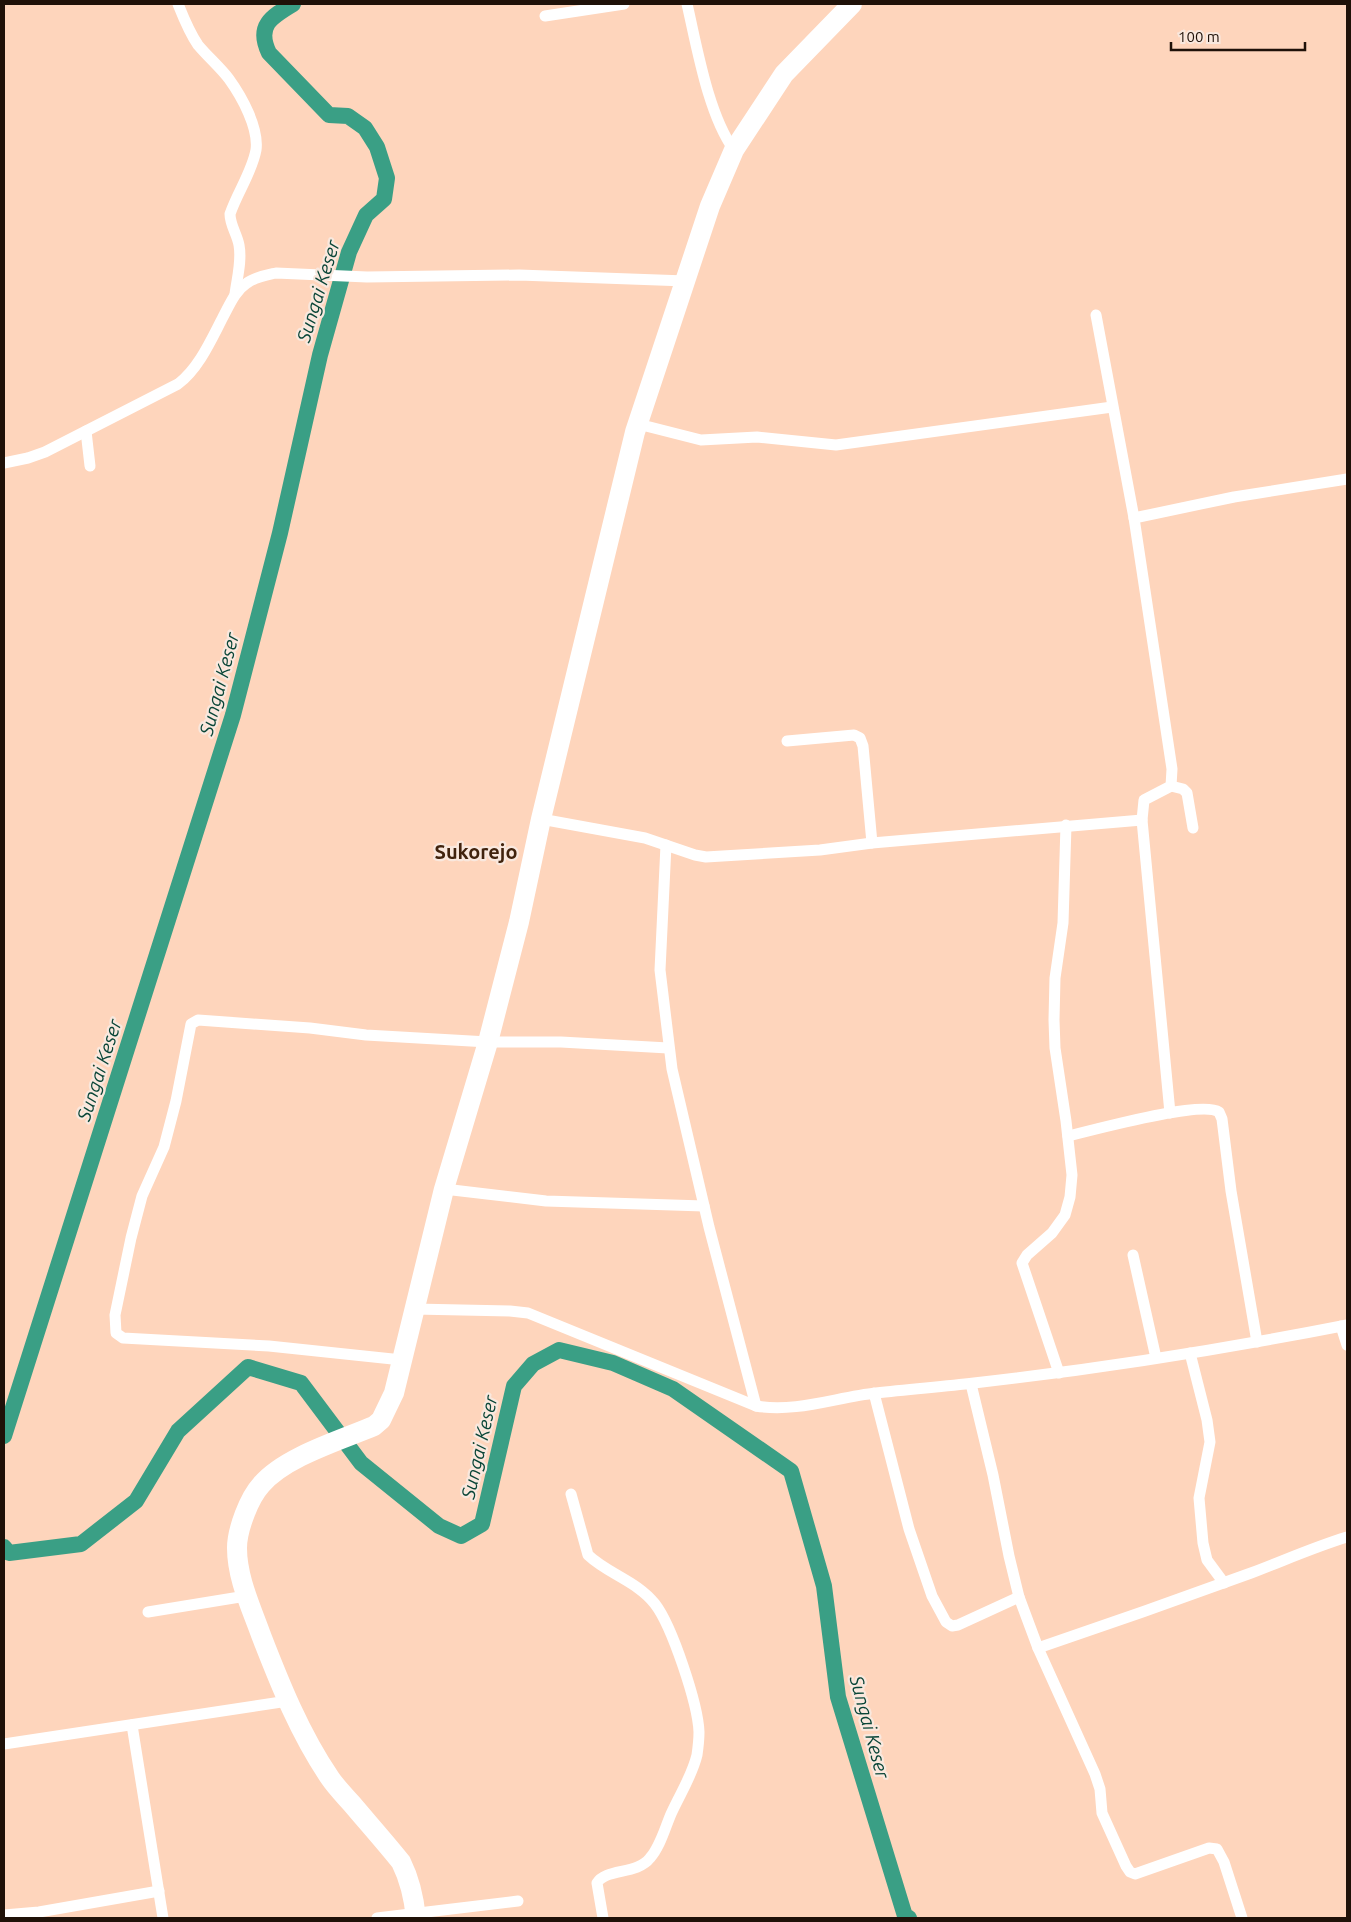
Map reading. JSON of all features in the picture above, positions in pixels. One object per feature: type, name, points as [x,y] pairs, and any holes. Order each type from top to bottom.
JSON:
[{"type":"highway","points":[[416,1916],[407,1874],[400,1862],[330,1779],[288,1701],[246,1596],[237,1558],[238,1536],[250,1502],[260,1485],[274,1472],[316,1450],[374,1426],[381,1420],[394,1392],[444,1189],[488,1042],[520,922],[541,819],[638,424],[710,206],[734,150],[784,74],[852,4]]},
{"type":"street","points":[[178,4],[187,27],[198,45],[229,79],[250,116],[255,132],[256,147],[254,158],[230,214],[230,221],[239,244],[240,253],[235,294]]},
{"type":"street","points":[[545,16],[624,4]]},
{"type":"street","points":[[687,4],[704,76],[717,120],[721,131],[734,150]]},
{"type":"street","points":[[4,463],[45,452],[172,388],[185,379],[200,359],[235,294],[248,282],[276,273],[367,277],[519,276],[686,281]]},
{"type":"street","points":[[1096,315],[1134,518],[1172,769],[1171,786]]},
{"type":"street","points":[[638,424],[701,440],[757,437],[836,445],[1112,407]]},
{"type":"street","points":[[86,432],[90,466]]},
{"type":"street","points":[[1134,518],[1234,497],[1347,480]]},
{"type":"street","points":[[787,741],[854,735],[860,738],[863,746],[872,843]]},
{"type":"street","points":[[1170,1113],[1142,820],[1144,800],[1171,786],[1183,789],[1187,793],[1193,828]]},
{"type":"street","points":[[541,819],[645,838],[695,855],[712,857],[820,850],[872,843],[1142,820]]},
{"type":"street","points":[[1059,1373],[1022,1263],[1027,1255],[1052,1233],[1065,1215],[1070,1197],[1072,1175],[1055,1048],[1054,1020],[1055,978],[1063,923],[1066,825]]},
{"type":"street","points":[[666,845],[660,970],[668,1048],[704,1206],[756,1406]]},
{"type":"street","points":[[402,1360],[269,1346],[122,1338],[116,1333],[115,1315],[142,1196],[164,1147],[176,1101],[189,1028],[196,1020],[488,1042],[562,1042],[668,1048]]},
{"type":"street","points":[[1068,1136],[1170,1113],[1210,1108],[1216,1109],[1221,1116],[1231,1191],[1257,1342]]},
{"type":"street","points":[[444,1189],[546,1201],[704,1206]]},
{"type":"street","points":[[1133,1255],[1156,1358]]},
{"type":"street","points":[[414,1309],[510,1310],[528,1313],[756,1406],[770,1408],[874,1393],[1059,1373],[1257,1342],[1344,1326],[1347,1345]]},
{"type":"street","points":[[1190,1353],[1207,1420],[1210,1442],[1199,1498],[1203,1543],[1207,1560],[1224,1583]]},
{"type":"street","points":[[971,1384],[993,1475],[1008,1556],[1019,1596],[1038,1648],[1095,1774],[1100,1789],[1102,1814],[1128,1871],[1135,1874],[1209,1848],[1217,1849],[1224,1862],[1242,1918]]},
{"type":"street","points":[[874,1393],[909,1529],[932,1596],[946,1622],[952,1626],[958,1625],[1019,1596]]},
{"type":"street","points":[[571,1494],[588,1555],[644,1592],[656,1605],[673,1640],[682,1665],[698,1722],[699,1734],[692,1772],[676,1801],[651,1857],[644,1865],[603,1878],[597,1883],[603,1918]]},
{"type":"street","points":[[1038,1648],[1224,1583],[1347,1537]]},
{"type":"street","points":[[148,1612],[246,1596]]},
{"type":"street","points":[[4,1744],[288,1701]]},
{"type":"street","points":[[132,1725],[163,1918]]},
{"type":"street","points":[[4,1915],[39,1912],[159,1890]]},
{"type":"street","points":[[377,1918],[416,1916],[518,1901]]},
{"type":"waterway","name":"Sungai Keser","points":[[4,1436],[233,715],[280,533],[320,355],[349,252],[366,215],[384,199],[387,178],[377,147],[365,128],[348,116],[329,115],[269,53],[265,44],[265,29],[272,18],[293,4]]},
{"type":"waterway","name":"Sungai Keser","points":[[4,1547],[9,1553],[81,1544],[136,1501],[178,1431],[248,1367],[301,1383],[361,1463],[439,1526],[461,1536],[482,1524],[514,1386],[533,1364],[559,1350],[613,1363],[673,1389],[791,1471],[824,1586],[838,1697],[905,1916],[909,1918]]},
{"type":"district","name":"Sukorejo","points":[[476,851]]}]
